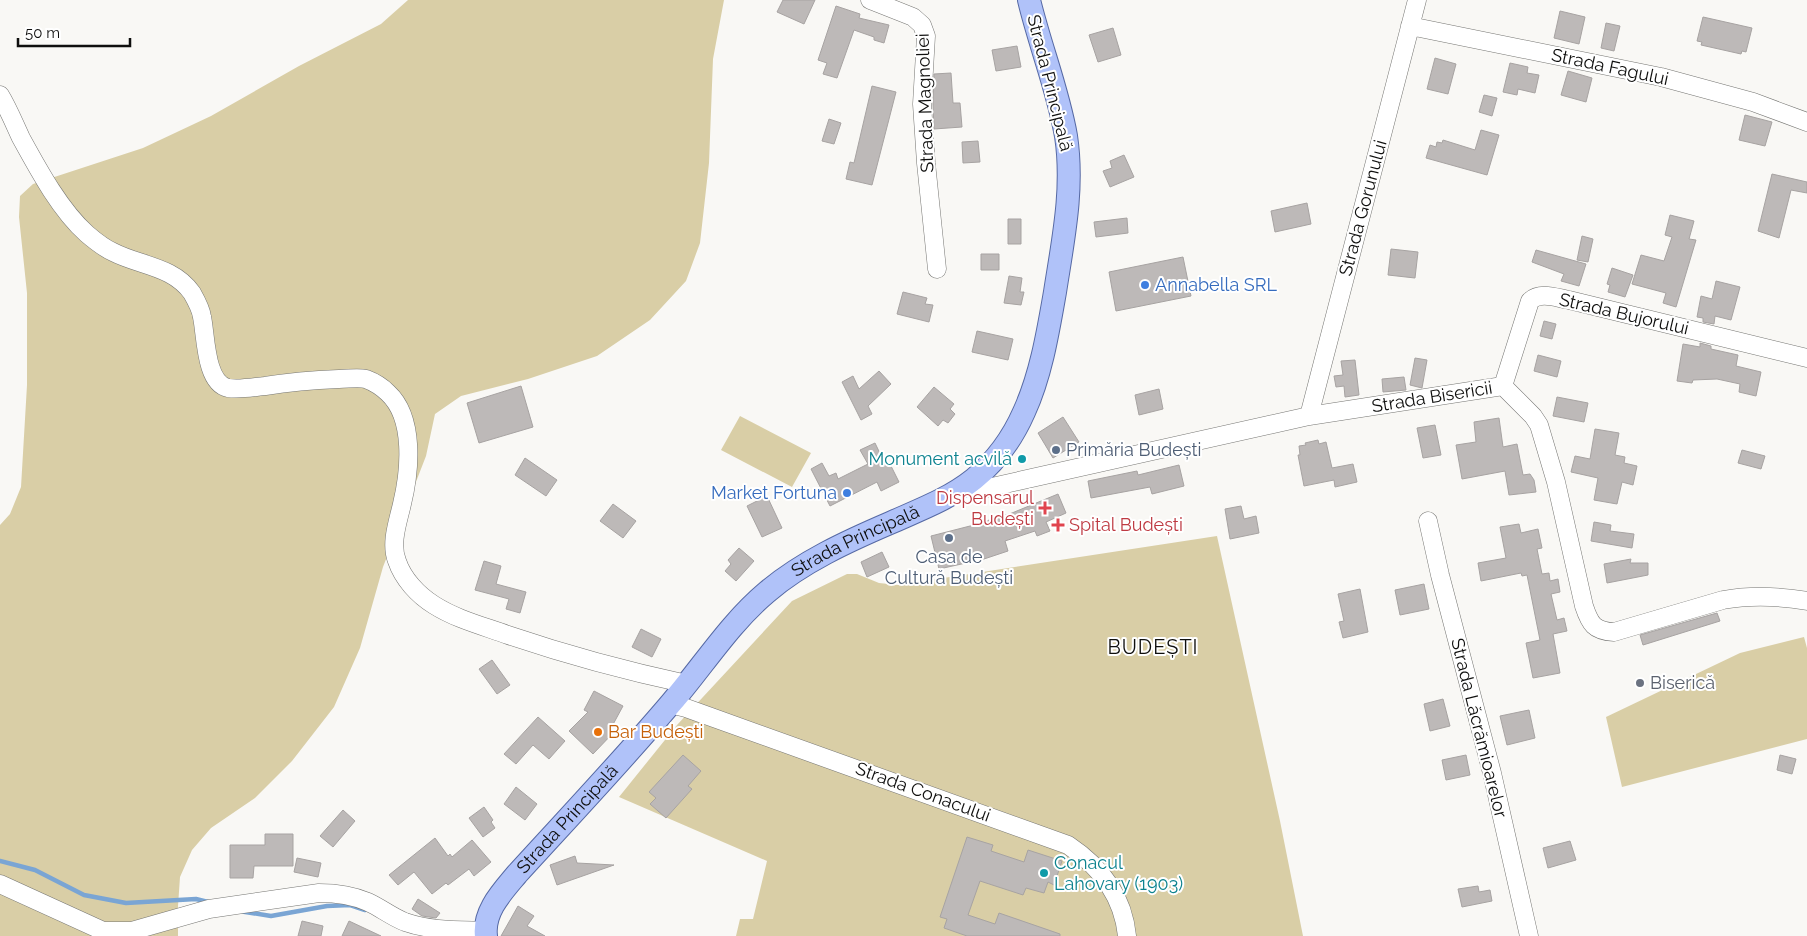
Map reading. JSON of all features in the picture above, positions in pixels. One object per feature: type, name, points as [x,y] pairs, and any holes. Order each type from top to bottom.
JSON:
[{"type":"main road","name":"Strada Principală","points":[[486,933],[489,914],[498,897],[670,704],[742,616],[770,590],[788,577],[836,549],[948,497],[974,479],[989,466],[1006,444],[1026,410],[1042,354],[1063,245],[1069,190],[1066,135],[1030,0]]},
{"type":"street","name":"Strada Magnoliei","points":[[870,0],[913,17],[922,26],[926,36],[922,104],[937,269]]},
{"type":"street","name":"Strada Gorunului","points":[[1308,416],[1417,0]]},
{"type":"street","name":"Strada Fagului","points":[[1410,26],[1662,77],[1753,102],[1807,122]]},
{"type":"street","points":[[0,95],[22,139],[55,195],[87,234],[113,252],[160,269],[178,278],[191,292],[203,318],[207,353],[213,375],[219,383],[227,388],[251,388],[306,380],[364,379],[377,384],[397,402],[405,419],[408,436],[407,471],[394,546],[396,560],[401,571],[410,585],[420,594],[434,606],[469,621],[555,651],[639,674],[687,684]]},
{"type":"street","name":"Strada Bujorului","points":[[1503,386],[1530,302],[1534,297],[1540,296],[1569,300],[1807,358]]},
{"type":"street","name":"Strada Bisericii","points":[[948,497],[1308,416],[1503,386],[1533,416],[1539,425],[1556,482],[1584,606],[1588,617],[1596,629],[1614,632],[1741,596],[1765,596],[1807,601]]},
{"type":"street","name":"Strada Lăcrămioarelor","points":[[1428,521],[1449,611],[1492,773],[1529,936]]},
{"type":"street","name":"Strada Conacului","points":[[670,704],[686,708],[1068,845],[1085,856],[1112,887],[1125,917],[1127,936]]},
{"type":"street","points":[[0,884],[103,931],[132,931],[210,909],[319,893],[334,893],[368,902],[406,922],[434,929],[486,933]]},
{"type":"shaded area","points":[[408,0],[724,0],[713,59],[709,163],[700,243],[686,281],[650,320],[597,356],[528,379],[461,396],[435,414],[426,456],[383,567],[360,648],[334,707],[292,761],[255,798],[211,828],[192,850],[180,877],[178,936],[0,936],[0,525],[10,514],[21,487],[27,385],[27,293],[19,217],[20,196],[33,184],[143,148],[211,116],[299,66],[381,24]]},
{"type":"shaded area","points":[[740,416],[811,453],[792,487],[721,450]]},
{"type":"shaded area","points":[[1217,536],[1280,821],[1303,936],[736,936],[740,919],[753,919],[767,861],[619,797],[677,725],[792,601],[847,574],[857,574],[879,583],[898,585]]},
{"type":"shaded area","points":[[1804,637],[1807,648],[1807,739],[1622,787],[1606,717],[1740,653]]},
{"type":"building","points":[[783,0],[815,0],[804,24],[777,12]]},
{"type":"building","points":[[836,6],[860,14],[859,18],[889,25],[884,43],[874,40],[874,37],[854,30],[837,78],[823,74],[827,63],[818,60]]},
{"type":"building","points":[[1560,11],[1585,17],[1579,44],[1554,38]]},
{"type":"building","points":[[1703,17],[1752,28],[1746,52],[1742,51],[1741,54],[1701,45],[1702,42],[1697,41]]},
{"type":"building","points":[[1606,23],[1620,26],[1614,51],[1601,48]]},
{"type":"building","points":[[1113,28],[1121,55],[1098,62],[1089,35]]},
{"type":"building","points":[[1017,46],[1021,67],[996,71],[992,50]]},
{"type":"building","points":[[1435,58],[1456,64],[1448,94],[1427,89]]},
{"type":"building","points":[[1510,63],[1528,67],[1527,73],[1539,75],[1535,93],[1518,89],[1517,95],[1503,92]]},
{"type":"building","points":[[1568,71],[1592,78],[1586,102],[1561,95]]},
{"type":"building","points":[[951,73],[953,103],[960,103],[962,127],[934,129],[934,74]]},
{"type":"building","points":[[872,86],[896,92],[872,185],[846,179],[850,162],[854,163]]},
{"type":"building","points":[[1484,95],[1497,98],[1492,116],[1479,112]]},
{"type":"building","points":[[1745,115],[1772,122],[1765,146],[1739,140]]},
{"type":"building","points":[[829,119],[841,123],[834,144],[822,141]]},
{"type":"building","points":[[1481,130],[1499,135],[1487,175],[1426,158],[1430,145],[1436,147],[1437,142],[1442,143],[1443,140],[1475,150]]},
{"type":"building","points":[[978,141],[980,162],[963,163],[962,142]]},
{"type":"building","points":[[1124,155],[1134,177],[1110,187],[1103,171],[1112,168],[1110,161]]},
{"type":"building","points":[[1772,174],[1807,182],[1807,193],[1791,190],[1779,238],[1758,231]]},
{"type":"building","points":[[1307,203],[1311,224],[1275,232],[1271,211]]},
{"type":"building","points":[[1670,215],[1694,221],[1689,239],[1696,240],[1676,307],[1663,303],[1666,293],[1632,284],[1641,255],[1664,261],[1672,237],[1665,235]]},
{"type":"building","points":[[1127,218],[1128,233],[1096,237],[1094,222]]},
{"type":"building","points":[[1008,219],[1021,219],[1021,244],[1008,244]]},
{"type":"building","points":[[1582,236],[1593,239],[1588,262],[1577,260]]},
{"type":"building","points":[[1391,249],[1418,252],[1415,278],[1388,275]]},
{"type":"building","points":[[1536,250],[1586,264],[1579,286],[1561,281],[1564,274],[1532,262]]},
{"type":"building","points":[[981,254],[999,254],[999,270],[981,270]]},
{"type":"building","points":[[1183,257],[1191,296],[1116,311],[1109,272]]},
{"type":"building","points":[[1612,268],[1633,275],[1625,297],[1608,292],[1610,285],[1607,284]]},
{"type":"building","points":[[1009,276],[1022,278],[1020,292],[1024,292],[1021,305],[1004,303]]},
{"type":"building","points":[[1716,281],[1740,287],[1731,320],[1715,316],[1714,324],[1703,322],[1703,318],[1697,317],[1701,296],[1712,299]]},
{"type":"building","points":[[903,292],[927,298],[925,304],[933,305],[929,322],[897,314]]},
{"type":"building","points":[[1544,321],[1556,324],[1552,339],[1540,336]]},
{"type":"building","points":[[977,331],[1013,339],[1008,360],[972,352]]},
{"type":"building","points":[[1700,343],[1711,346],[1711,349],[1738,355],[1736,366],[1761,372],[1756,396],[1739,392],[1740,384],[1717,379],[1693,380],[1692,383],[1677,381],[1683,344],[1700,347]]},
{"type":"building","points":[[1538,355],[1561,361],[1557,377],[1534,371]]},
{"type":"building","points":[[1415,358],[1427,360],[1422,388],[1410,385]]},
{"type":"building","points":[[1355,360],[1359,395],[1345,397],[1344,386],[1336,387],[1334,376],[1343,375],[1341,361]]},
{"type":"building","points":[[879,371],[891,384],[868,406],[872,414],[861,420],[842,382],[853,376],[859,389]]},
{"type":"building","points":[[1404,377],[1406,390],[1383,392],[1382,379]]},
{"type":"building","points":[[521,386],[533,427],[479,443],[467,403]]},
{"type":"building","points":[[934,387],[954,404],[950,409],[955,414],[948,423],[943,420],[938,426],[917,407]]},
{"type":"building","points":[[1159,389],[1163,409],[1139,415],[1135,395]]},
{"type":"building","points":[[1557,397],[1588,403],[1584,422],[1553,416]]},
{"type":"building","points":[[1063,417],[1079,442],[1053,458],[1038,433]]},
{"type":"building","points":[[1499,418],[1503,447],[1517,444],[1523,475],[1530,474],[1534,480],[1536,492],[1509,495],[1505,471],[1462,479],[1456,445],[1476,442],[1474,422]]},
{"type":"building","points":[[1435,425],[1441,455],[1423,458],[1417,428]]},
{"type":"building","points":[[1595,429],[1619,433],[1615,455],[1625,457],[1624,463],[1637,466],[1633,485],[1622,482],[1617,504],[1594,500],[1598,478],[1571,472],[1575,456],[1590,459]]},
{"type":"building","points":[[1318,440],[1319,444],[1326,442],[1332,468],[1353,464],[1357,482],[1335,487],[1334,480],[1304,486],[1298,455],[1300,455],[1299,446]]},
{"type":"building","points":[[875,443],[886,466],[890,464],[899,482],[881,491],[877,482],[830,506],[811,469],[822,463],[829,476],[836,473],[838,479],[868,464],[860,450]]},
{"type":"building","points":[[1742,450],[1765,456],[1761,469],[1738,463]]},
{"type":"building","points":[[525,458],[557,480],[546,496],[515,475]]},
{"type":"building","points":[[1179,465],[1184,486],[1152,494],[1150,487],[1091,498],[1088,481],[1137,471],[1138,475]]},
{"type":"building","points":[[1058,494],[1066,513],[1046,522],[1050,531],[1037,536],[1035,531],[1005,541],[1008,551],[984,559],[939,569],[931,536],[1012,513]]},
{"type":"building","points":[[767,496],[782,528],[762,537],[747,506]]},
{"type":"building","points":[[613,504],[636,521],[623,538],[600,521]]},
{"type":"building","points":[[1241,506],[1244,519],[1256,516],[1259,533],[1230,539],[1225,509]]},
{"type":"building","points":[[1594,522],[1611,525],[1610,531],[1634,534],[1632,548],[1591,541]]},
{"type":"building","points":[[1519,524],[1521,533],[1538,529],[1542,548],[1537,549],[1542,574],[1549,573],[1550,581],[1558,579],[1560,592],[1551,594],[1557,620],[1564,618],[1567,631],[1553,634],[1560,673],[1533,678],[1526,643],[1540,640],[1527,575],[1522,576],[1521,573],[1481,581],[1478,563],[1506,558],[1500,527]]},
{"type":"building","points":[[739,548],[754,561],[736,581],[725,571],[731,564],[728,560]]},
{"type":"building","points":[[882,552],[889,567],[867,577],[861,562]]},
{"type":"building","points":[[1631,559],[1630,563],[1648,563],[1648,575],[1607,583],[1604,564]]},
{"type":"building","points":[[484,561],[501,566],[496,584],[526,592],[520,613],[506,609],[509,599],[475,590]]},
{"type":"building","points":[[1424,584],[1429,609],[1400,615],[1395,590]]},
{"type":"building","points":[[1360,589],[1368,632],[1343,638],[1339,622],[1344,621],[1338,594]]},
{"type":"building","points":[[1717,613],[1720,621],[1643,645],[1640,635]]},
{"type":"building","points":[[641,629],[661,639],[652,657],[632,647]]},
{"type":"building","points":[[492,660],[510,685],[497,694],[479,669]]},
{"type":"building","points":[[594,691],[623,706],[610,730],[614,732],[593,754],[569,731],[588,712],[584,710]]},
{"type":"building","points":[[1443,699],[1450,726],[1430,731],[1424,704]]},
{"type":"building","points":[[1529,710],[1535,738],[1507,745],[1500,716]]},
{"type":"building","points":[[538,717],[565,741],[549,759],[533,745],[516,764],[504,754]]},
{"type":"building","points":[[683,755],[701,771],[688,786],[692,789],[666,818],[650,804],[656,798],[649,792]]},
{"type":"building","points":[[1466,755],[1470,775],[1446,780],[1442,760]]},
{"type":"building","points":[[1780,755],[1796,759],[1792,774],[1777,770]]},
{"type":"building","points":[[516,787],[537,804],[525,820],[504,804]]},
{"type":"building","points":[[484,807],[493,820],[491,822],[495,828],[483,837],[469,818]]},
{"type":"building","points":[[343,810],[355,821],[333,847],[320,836]]},
{"type":"building","points":[[265,834],[293,834],[293,866],[254,866],[253,878],[230,878],[230,845],[265,845]]},
{"type":"building","points":[[967,837],[993,845],[991,851],[1024,862],[1028,850],[1062,861],[1054,885],[1048,882],[1044,893],[1026,888],[1023,895],[980,881],[968,915],[995,924],[999,913],[1060,934],[1060,936],[967,936],[944,928],[947,919],[940,917]]},
{"type":"building","points":[[435,838],[448,856],[450,854],[452,857],[472,840],[491,862],[474,876],[469,869],[448,885],[446,883],[432,894],[414,872],[398,885],[389,875]]},
{"type":"building","points":[[1570,841],[1576,860],[1548,868],[1543,848]]},
{"type":"building","points":[[575,856],[577,863],[614,865],[557,885],[550,865]]},
{"type":"building","points":[[297,858],[321,863],[318,877],[294,872]]},
{"type":"building","points":[[1478,886],[1479,892],[1490,890],[1492,901],[1462,907],[1458,889]]},
{"type":"building","points":[[418,899],[440,913],[436,918],[422,916],[412,909]]},
{"type":"building","points":[[518,906],[534,916],[527,926],[545,936],[501,936]]},
{"type":"building","points":[[302,921],[323,926],[321,936],[298,936]]},
{"type":"building","points":[[349,921],[381,936],[342,936]]},
{"type":"waterway","points":[[0,861],[35,870],[84,895],[126,903],[196,899],[208,902]]},
{"type":"waterway","points":[[239,911],[271,916],[327,906],[350,905],[365,910]]},
{"type":"place","name":"Annabella SRL","points":[[1145,285]]},
{"type":"place","name":"Primăria Budești","points":[[1056,450]]},
{"type":"place","name":"Monument acvilă","points":[[1022,459]]},
{"type":"place","name":"Market Fortuna","points":[[847,493]]},
{"type":"place","name":"Dispensarul Budești","points":[[1045,508]]},
{"type":"place","name":"Spital Budești","points":[[1058,525]]},
{"type":"place","name":"Casa de Cultură Budești","points":[[949,538]]},
{"type":"place","name":"Biserică","points":[[1640,683]]},
{"type":"place","name":"Bar Budești","points":[[598,732]]},
{"type":"place","name":"Conacul Lahovary (1903)","points":[[1044,873]]},
{"type":"district","name":"BUDEȘTI","points":[[1153,647]]}]
